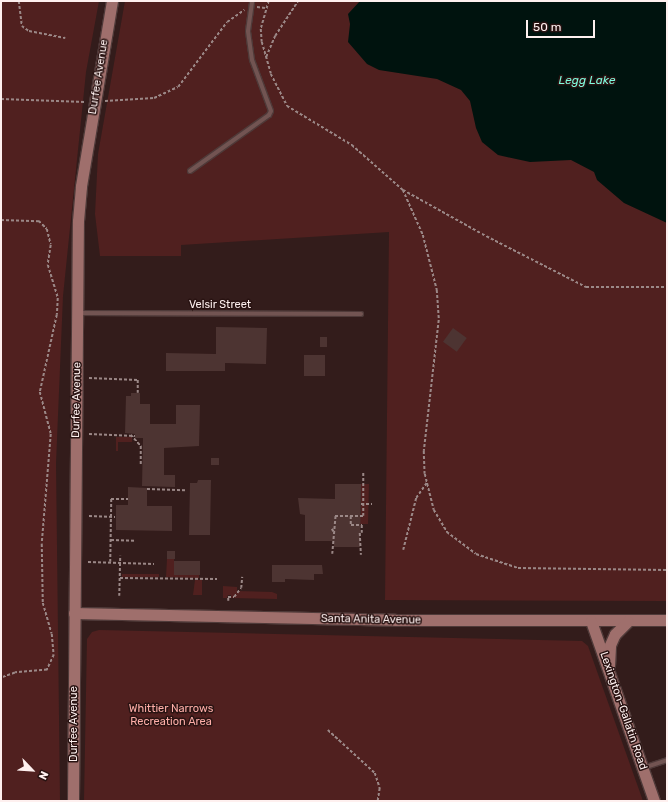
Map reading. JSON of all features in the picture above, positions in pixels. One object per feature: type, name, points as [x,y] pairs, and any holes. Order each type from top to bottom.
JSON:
[{"type":"main road","name":"Durfee Avenue","points":[[73,801],[74,613],[81,186],[112,1]]},
{"type":"main road","name":"Santa Anita Avenue","points":[[74,613],[388,620],[667,620]]},
{"type":"main road","name":"Lexington-Gallatin Road","points":[[591,621],[654,801]]},
{"type":"main road","points":[[608,670],[610,645],[615,634],[628,621]]},
{"type":"lane","points":[[190,171],[269,115],[271,111],[252,60],[248,31],[251,3]]},
{"type":"lane","name":"Velsir Street","points":[[78,313],[361,314]]},
{"type":"lane","points":[[643,769],[667,760]]},
{"type":"path","points":[[19,1],[22,26],[29,31],[65,38]]},
{"type":"path","points":[[269,1],[261,29],[266,58],[287,106],[352,145],[403,190],[482,234],[586,287],[667,287]]},
{"type":"path","points":[[266,58],[274,36],[298,1]]},
{"type":"path","points":[[1,99],[95,102],[154,98],[178,87],[227,22],[251,3],[266,8]]},
{"type":"path","points":[[403,190],[423,235],[437,290],[439,320],[424,451],[427,482],[434,510],[447,532],[476,554],[518,568],[667,570]]},
{"type":"path","points":[[1,220],[40,221],[47,229],[51,245],[48,265],[58,298],[57,315],[40,392],[51,434],[42,544],[43,603],[52,634],[54,655],[47,670],[15,673],[1,678]]},
{"type":"path","points":[[89,378],[138,380],[138,393]]},
{"type":"path","points":[[89,434],[135,436]]},
{"type":"path","points":[[131,435],[141,446],[141,466]]},
{"type":"path","points":[[332,554],[332,529],[335,516],[363,516],[363,473]]},
{"type":"path","points":[[403,550],[408,522],[416,498],[427,482]]},
{"type":"path","points":[[147,489],[185,490]]},
{"type":"path","points":[[110,562],[111,499],[128,499]]},
{"type":"path","points":[[362,504],[372,504]]},
{"type":"path","points":[[88,516],[115,517]]},
{"type":"path","points":[[352,516],[351,525],[362,525],[361,555]]},
{"type":"path","points":[[110,540],[135,541]]},
{"type":"path","points":[[119,596],[120,556]]},
{"type":"path","points":[[88,562],[154,564]]},
{"type":"path","points":[[228,601],[228,597],[234,597],[241,588],[242,577]]},
{"type":"path","points":[[120,578],[217,579]]},
{"type":"path","points":[[328,730],[375,773],[380,788],[378,801]]},
{"type":"green space","points":[[1,1],[99,1],[86,72],[63,296],[56,463],[60,801],[1,801]]},
{"type":"green space","points":[[125,1],[667,1],[667,601],[385,600],[389,232],[181,245],[181,256],[100,256],[95,214],[98,154]]},
{"type":"green space","points":[[116,437],[132,437],[132,442],[118,442],[118,451],[116,451]]},
{"type":"green space","points":[[361,484],[369,484],[368,524],[355,524],[361,514]]},
{"type":"green space","points":[[167,559],[174,559],[174,575],[199,575],[199,578],[166,577]]},
{"type":"green space","points":[[122,574],[159,574],[159,577],[122,577]]},
{"type":"green space","points":[[195,580],[202,580],[202,595],[193,595]]},
{"type":"green space","points":[[223,586],[237,587],[237,591],[272,592],[277,594],[277,599],[231,598],[231,595],[228,595],[227,598],[223,598]]},
{"type":"green space","name":"Whittier Narrows Recreation Area","points":[[99,630],[582,641],[588,646],[643,801],[84,801],[87,639],[92,632]]},
{"type":"water","name":"Legg Lake","points":[[360,1],[667,1],[667,223],[624,203],[597,180],[594,172],[571,160],[530,162],[498,155],[482,142],[476,128],[470,101],[461,90],[437,79],[379,70],[367,64],[348,42],[350,24],[348,14]]},
{"type":"building","points":[[216,327],[267,328],[266,364],[225,363],[225,371],[166,371],[166,353],[216,354]]},
{"type":"building","points":[[453,328],[467,338],[457,352],[443,342]]},
{"type":"building","points":[[320,337],[327,337],[327,347],[320,347]]},
{"type":"building","points":[[304,355],[325,355],[325,376],[304,376]]},
{"type":"building","points":[[131,393],[140,393],[140,404],[150,404],[150,424],[176,424],[176,405],[200,405],[199,446],[164,448],[164,475],[175,475],[175,487],[142,486],[143,438],[135,438],[135,434],[125,433],[126,396],[131,396]]},
{"type":"building","points":[[211,458],[219,458],[219,465],[211,465]]},
{"type":"building","points":[[198,480],[211,480],[210,535],[189,535],[190,483],[197,483]]},
{"type":"building","points":[[335,484],[361,484],[360,547],[334,547],[334,541],[305,541],[305,515],[300,514],[298,498],[335,499]]},
{"type":"building","points":[[128,487],[147,488],[147,506],[172,506],[172,531],[116,530],[116,505],[128,505]]},
{"type":"building","points":[[167,551],[175,551],[175,559],[167,559]]},
{"type":"building","points":[[174,561],[200,561],[200,575],[174,575]]},
{"type":"building","points":[[272,565],[322,565],[323,574],[314,574],[314,580],[285,579],[285,582],[272,582]]}]
